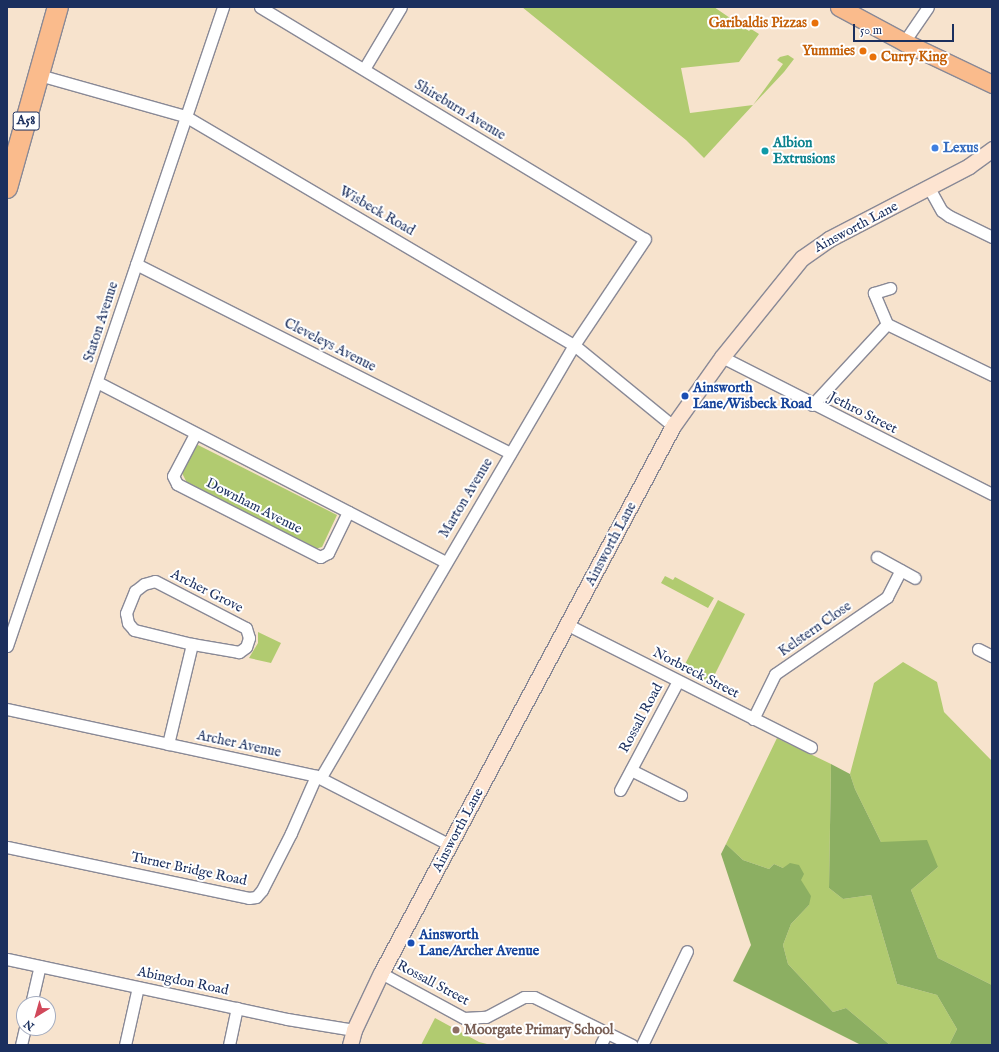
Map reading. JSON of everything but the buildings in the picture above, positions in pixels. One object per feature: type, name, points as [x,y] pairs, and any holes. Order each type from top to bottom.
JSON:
[{"type":"highway","name":"A58","points":[[7,188],[58,7]]},
{"type":"main road","points":[[839,7],[904,42],[992,84]]},
{"type":"main road","name":"Ainsworth Lane","points":[[350,1045],[354,1030],[382,973],[673,426],[722,357],[802,258],[829,239],[969,166],[992,149]]},
{"type":"street","name":"Staton Avenue","points":[[7,646],[223,7]]},
{"type":"street","name":"Shireburn Avenue","points":[[260,7],[645,239]]},
{"type":"street","points":[[364,69],[401,7]]},
{"type":"street","points":[[904,42],[928,7]]},
{"type":"street","name":"Wisbeck Road","points":[[39,75],[185,116],[574,345],[673,426]]},
{"type":"street","points":[[929,188],[942,211],[949,216],[992,237]]},
{"type":"street","name":"Marton Avenue","points":[[319,777],[574,345],[645,239]]},
{"type":"street","name":"Cleveleys Avenue","points":[[136,264],[510,453]]},
{"type":"street","points":[[890,288],[874,293],[888,324],[992,375]]},
{"type":"street","points":[[812,404],[888,324]]},
{"type":"street","name":"Jethro Street","points":[[722,357],[992,494]]},
{"type":"street","points":[[97,382],[445,562]]},
{"type":"street","name":"Downham Avenue","points":[[195,434],[173,476],[177,484],[320,557],[328,552],[348,512]]},
{"type":"street","points":[[877,557],[915,578]]},
{"type":"street","name":"Kelstern Close","points":[[753,718],[775,674],[887,597],[901,570]]},
{"type":"street","name":"Archer Grove","points":[[155,581],[246,628],[250,638],[246,647],[239,652],[192,644],[134,630],[128,623],[126,613],[135,591],[144,584],[155,581]]},
{"type":"street","name":"Norbreck Street","points":[[568,625],[811,747]]},
{"type":"street","points":[[168,744],[192,644]]},
{"type":"street","points":[[978,649],[992,656]]},
{"type":"street","name":"Rossall Road","points":[[620,790],[678,681]]},
{"type":"street","name":"Archer Avenue","points":[[7,709],[319,777],[450,845]]},
{"type":"street","name":"Rossall Road","points":[[631,770],[681,795]]},
{"type":"street","name":"Turner Bridge Road","points":[[7,847],[249,898],[256,897],[262,890],[319,777]]},
{"type":"street","points":[[642,1045],[687,951]]},
{"type":"street","name":"Abingdon Road","points":[[7,959],[237,1008],[354,1030]]},
{"type":"street","points":[[33,996],[40,966]]},
{"type":"street","name":"Rossall Street","points":[[382,973],[464,1018],[486,1017],[524,997],[537,998],[607,1032]]},
{"type":"street","points":[[125,1045],[138,987]]},
{"type":"street","points":[[229,1045],[237,1008]]},
{"type":"street","points":[[601,1044],[607,1032],[632,1045]]},
{"type":"green space","points":[[522,7],[714,7],[749,31],[751,29],[759,34],[739,62],[681,68],[690,113],[753,105],[704,158],[686,140]]},
{"type":"green space","points":[[788,55],[794,59],[784,72],[753,105],[783,64],[777,60],[780,57]]},
{"type":"green space","points":[[198,445],[337,515],[322,547],[315,549],[187,483],[182,473],[195,446]]},
{"type":"green space","points":[[665,576],[673,580],[675,577],[714,598],[708,608],[661,583]]},
{"type":"green space","points":[[718,600],[745,614],[710,684],[682,670]]},
{"type":"green space","points":[[258,632],[281,643],[271,663],[249,658],[258,643]]},
{"type":"green space","points":[[903,662],[937,682],[944,712],[992,761],[992,985],[938,958],[911,890],[938,867],[881,842],[855,789],[850,774],[874,683]]},
{"type":"green space","points":[[777,738],[831,764],[829,888],[843,899],[871,895],[897,984],[937,995],[957,1029],[949,1045],[890,1045],[846,1008],[833,1012],[788,964],[783,945],[791,924],[809,905],[783,868],[774,864],[769,869],[743,860],[726,844]]},
{"type":"green space","points":[[831,764],[850,774],[855,789],[881,842],[927,840],[938,867],[911,890],[938,958],[992,985],[992,1045],[949,1045],[957,1029],[937,995],[897,984],[871,895],[843,899],[829,888]]},
{"type":"green space","points":[[726,844],[743,860],[769,869],[774,864],[783,868],[790,863],[799,865],[804,874],[801,880],[811,896],[809,905],[791,924],[783,945],[788,964],[833,1012],[846,1008],[890,1045],[861,1045],[733,981],[751,945],[721,854]]},
{"type":"green space","points":[[435,1018],[479,1042],[491,1045],[421,1045]]},
{"type":"place","name":"Garibaldis Pizzas","points":[[815,23]]},
{"type":"place","name":"Yummies","points":[[863,51]]},
{"type":"place","name":"Curry King","points":[[873,57]]},
{"type":"place","name":"Lexus","points":[[935,148]]},
{"type":"place","name":"Albion Extrusions","points":[[765,151]]},
{"type":"place","name":"Ainsworth Lane/Wisbeck Road","points":[[685,396]]},
{"type":"place","name":"Ainsworth Lane/Archer Avenue","points":[[411,943]]},
{"type":"place","name":"Moorgate Primary School","points":[[456,1030]]}]
